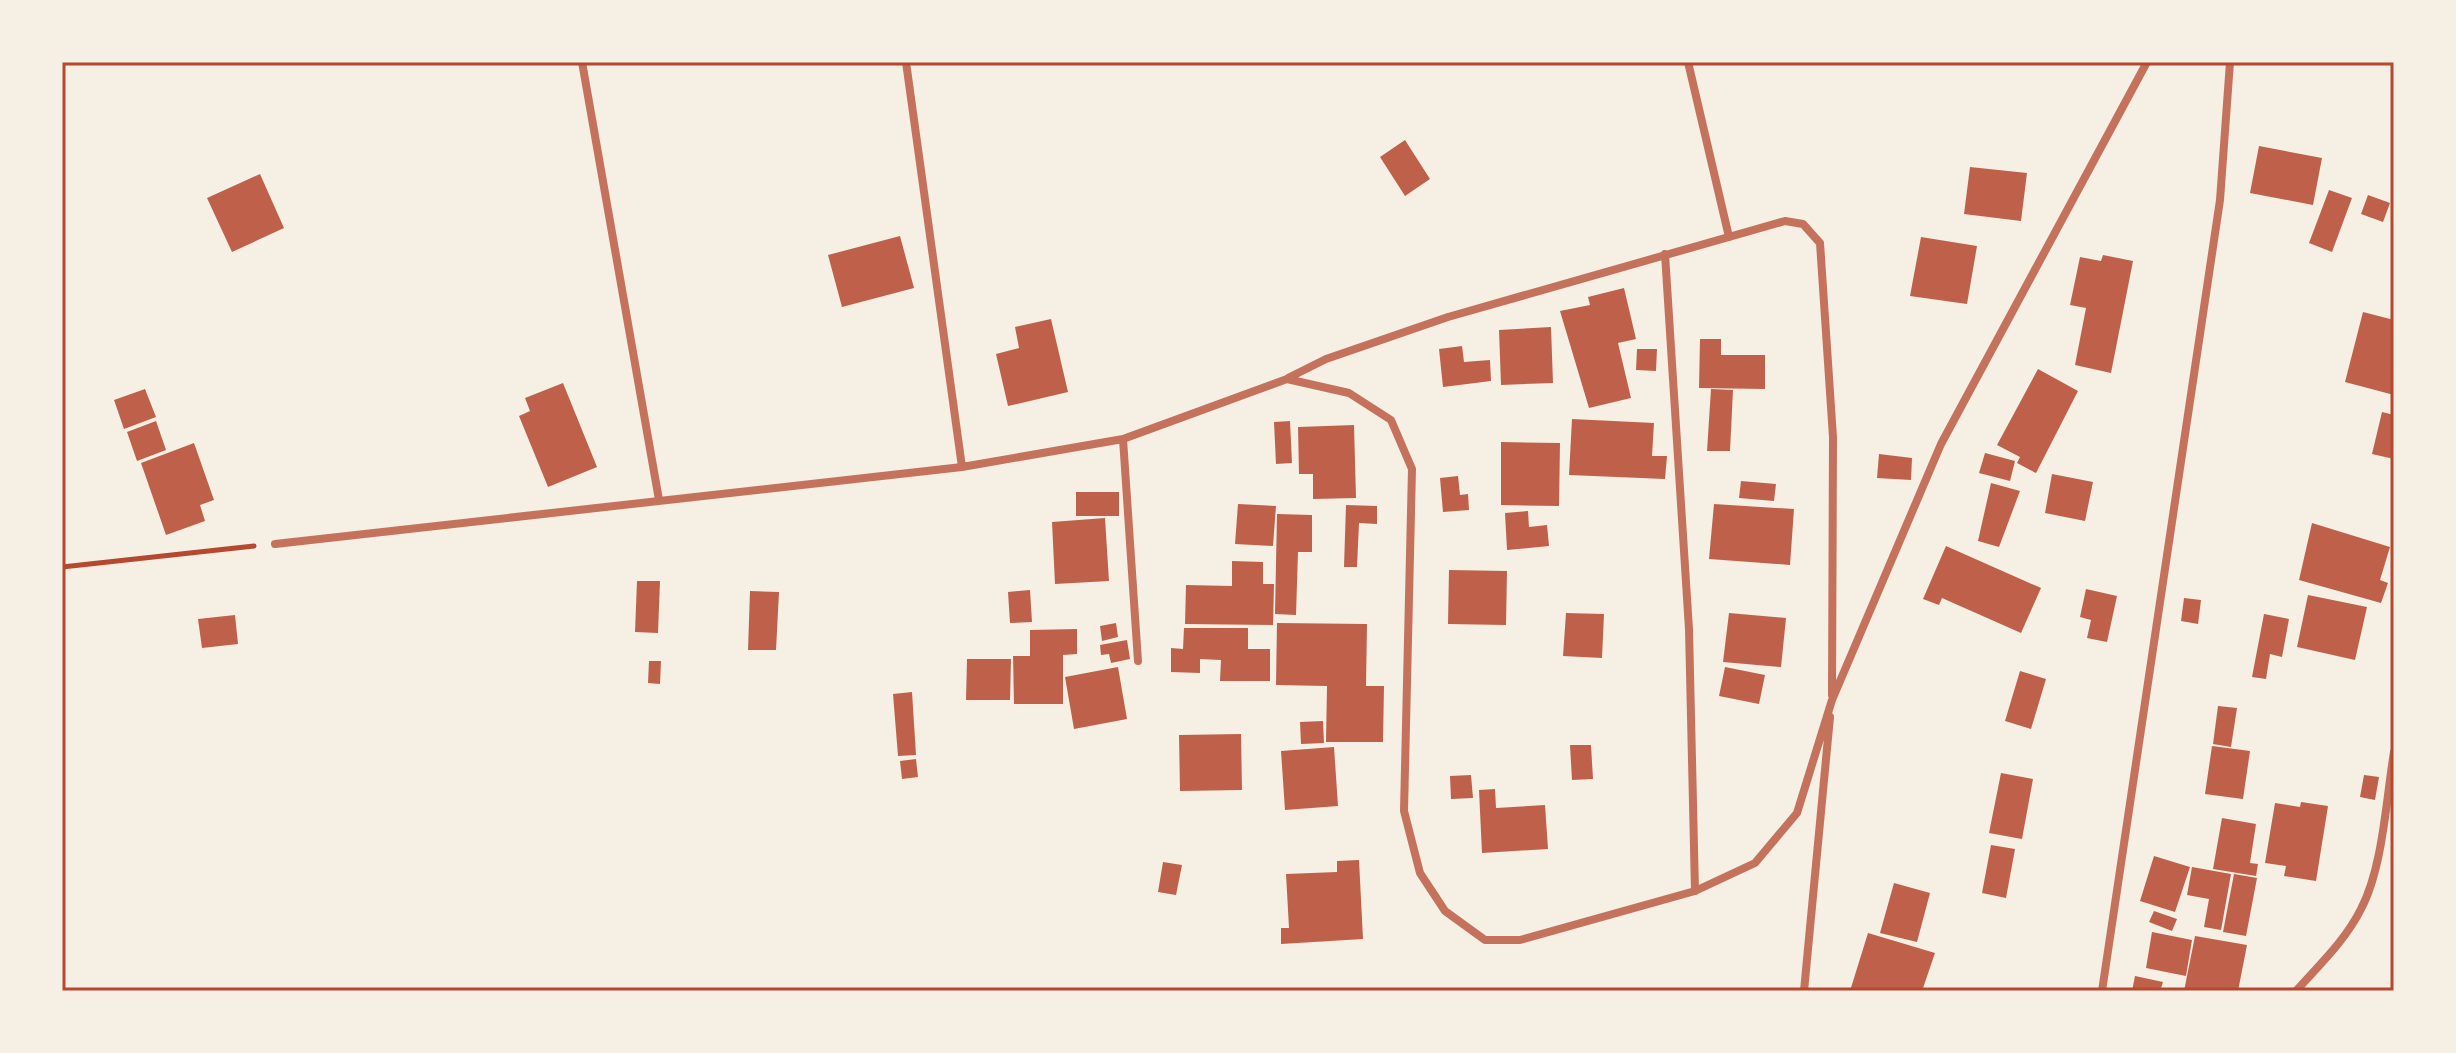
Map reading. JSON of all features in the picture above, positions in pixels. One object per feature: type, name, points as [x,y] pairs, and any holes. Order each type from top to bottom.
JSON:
[{"type":"street","points":[[582,62],[659,500]]},
{"type":"street","points":[[906,62],[962,467]]},
{"type":"street","points":[[1688,62],[1729,237]]},
{"type":"street","points":[[1287,379],[1349,393],[1391,420],[1412,469],[1404,811],[1420,873],[1445,911],[1485,940],[1520,940],[1695,891],[1755,863],[1797,813],[1832,700],[1941,444],[2147,62]]},
{"type":"street","points":[[2102,991],[2220,200],[2230,62]]},
{"type":"street","points":[[275,544],[962,467],[1123,439],[1287,379],[1326,359],[1448,317],[1785,221],[1803,224],[1820,243],[1833,437],[1832,700],[1804,991]]},
{"type":"street","points":[[1665,254],[1689,629],[1695,891]]},
{"type":"street","points":[[1123,439],[1138,661]]},
{"type":"street","points":[[2296,991],[2339,944],[2361,909],[2374,879],[2394,752]]},
{"type":"path","points":[[62,567],[275,544]]},
{"type":"building","points":[[1405,140],[1430,179],[1405,196],[1380,157]]},
{"type":"building","points":[[2259,146],[2322,158],[2313,205],[2250,193]]},
{"type":"building","points":[[1970,167],[2027,173],[2021,221],[1964,214]]},
{"type":"building","points":[[260,174],[284,228],[232,252],[207,198]]},
{"type":"building","points":[[2329,190],[2352,198],[2332,252],[2309,243]]},
{"type":"building","points":[[2368,195],[2390,203],[2383,222],[2361,214]]},
{"type":"building","points":[[900,236],[914,288],[842,307],[828,255]]},
{"type":"building","points":[[1921,237],[1977,246],[1967,304],[1910,296]]},
{"type":"building","points":[[2103,255],[2133,261],[2111,373],[2075,365],[2086,308],[2070,305],[2080,257],[2101,261]]},
{"type":"building","points":[[1624,288],[1636,339],[1618,343],[1631,398],[1589,408],[1560,311],[1590,305],[1588,297]]},
{"type":"building","points":[[2363,312],[2394,320],[2394,395],[2345,382]]},
{"type":"building","points":[[1051,319],[1068,392],[1008,406],[996,354],[1019,348],[1015,327]]},
{"type":"building","points":[[1551,327],[1553,383],[1501,385],[1499,330]]},
{"type":"building","points":[[1700,339],[1721,339],[1721,355],[1765,355],[1765,389],[1699,388]]},
{"type":"building","points":[[1462,346],[1464,362],[1490,360],[1491,381],[1443,387],[1439,349]]},
{"type":"building","points":[[1637,349],[1657,349],[1656,371],[1636,370]]},
{"type":"building","points":[[2038,369],[2078,391],[2036,473],[2017,463],[2020,457],[1997,445]]},
{"type":"building","points":[[563,383],[597,467],[548,487],[519,416],[530,411],[525,398]]},
{"type":"building","points":[[145,389],[156,417],[124,429],[114,400]]},
{"type":"building","points":[[1711,389],[1733,390],[1730,451],[1707,451]]},
{"type":"building","points":[[2382,412],[2394,415],[2394,459],[2372,454]]},
{"type":"building","points":[[1572,419],[1654,423],[1652,456],[1667,456],[1665,479],[1569,475]]},
{"type":"building","points":[[156,421],[166,450],[137,461],[127,432]]},
{"type":"building","points":[[1290,421],[1292,463],[1276,464],[1274,422]]},
{"type":"building","points":[[1354,425],[1356,498],[1313,499],[1313,474],[1299,474],[1298,427]]},
{"type":"building","points":[[1501,442],[1560,443],[1559,506],[1501,505]]},
{"type":"building","points":[[194,443],[214,500],[200,505],[205,521],[166,535],[141,463]]},
{"type":"building","points":[[1985,453],[2015,461],[2010,481],[1979,473]]},
{"type":"building","points":[[1879,454],[1912,458],[1911,480],[1877,478]]},
{"type":"building","points":[[2052,474],[2093,482],[2085,521],[2045,513]]},
{"type":"building","points":[[1458,476],[1460,495],[1468,494],[1469,510],[1443,512],[1440,478]]},
{"type":"building","points":[[1741,481],[1776,484],[1774,501],[1739,498]]},
{"type":"building","points":[[1991,483],[2020,491],[1999,547],[1978,541]]},
{"type":"building","points":[[1076,492],[1119,492],[1119,516],[1076,516]]},
{"type":"building","points":[[1238,504],[1276,506],[1273,546],[1235,544]]},
{"type":"building","points":[[1714,504],[1794,509],[1790,565],[1709,559]]},
{"type":"building","points":[[1346,505],[1377,506],[1377,524],[1359,523],[1357,567],[1344,567]]},
{"type":"building","points":[[1528,511],[1529,527],[1547,525],[1549,546],[1507,550],[1505,513]]},
{"type":"building","points":[[1277,514],[1312,515],[1312,552],[1298,552],[1296,615],[1275,614]]},
{"type":"building","points":[[1105,518],[1109,581],[1055,584],[1052,522]]},
{"type":"building","points":[[2312,523],[2390,547],[2380,580],[2388,583],[2381,603],[2299,580]]},
{"type":"building","points":[[1946,546],[2041,588],[2021,633],[1942,598],[1939,605],[1923,599]]},
{"type":"building","points":[[1232,561],[1263,562],[1263,584],[1274,584],[1273,625],[1185,624],[1186,585],[1232,586]]},
{"type":"building","points":[[1449,570],[1507,571],[1506,625],[1448,624]]},
{"type":"building","points":[[637,581],[660,581],[658,633],[635,632]]},
{"type":"building","points":[[2086,589],[2117,596],[2107,642],[2087,638],[2091,620],[2080,617]]},
{"type":"building","points":[[1030,590],[1032,622],[1010,623],[1008,592]]},
{"type":"building","points":[[750,591],[779,592],[776,650],[748,650]]},
{"type":"building","points":[[2308,595],[2367,607],[2355,660],[2297,647]]},
{"type":"building","points":[[2184,598],[2201,600],[2198,624],[2181,621]]},
{"type":"building","points":[[1566,613],[1604,614],[1602,658],[1563,656]]},
{"type":"building","points":[[1729,613],[1786,618],[1781,667],[1723,662]]},
{"type":"building","points":[[2264,614],[2289,619],[2282,657],[2270,654],[2266,679],[2252,677]]},
{"type":"building","points":[[235,615],[238,644],[202,648],[198,619]]},
{"type":"building","points":[[1116,623],[1118,637],[1102,641],[1100,626]]},
{"type":"building","points":[[1277,623],[1367,624],[1366,686],[1384,686],[1383,742],[1326,742],[1327,686],[1276,685]]},
{"type":"building","points":[[1184,628],[1248,628],[1248,649],[1270,649],[1270,681],[1220,681],[1221,660],[1200,659],[1200,673],[1171,672],[1171,648],[1183,649]]},
{"type":"building","points":[[1077,629],[1077,654],[1063,655],[1063,704],[1014,704],[1013,656],[1030,656],[1030,630]]},
{"type":"building","points":[[1127,640],[1130,659],[1111,663],[1109,654],[1101,655],[1100,645]]},
{"type":"building","points":[[967,659],[1011,659],[1010,700],[966,700]]},
{"type":"building","points":[[649,661],[661,661],[660,684],[648,683]]},
{"type":"building","points":[[1118,667],[1127,719],[1074,729],[1065,677]]},
{"type":"building","points":[[1725,667],[1765,675],[1759,704],[1719,696]]},
{"type":"building","points":[[2020,671],[2046,679],[2031,729],[2005,721]]},
{"type":"building","points":[[912,692],[916,755],[898,756],[893,694]]},
{"type":"building","points":[[2218,706],[2237,708],[2231,747],[2213,744]]},
{"type":"building","points":[[1323,721],[1324,743],[1301,744],[1300,722]]},
{"type":"building","points":[[1241,734],[1242,790],[1180,791],[1179,735]]},
{"type":"building","points":[[1570,745],[1591,745],[1593,779],[1572,780]]},
{"type":"building","points":[[2212,746],[2250,751],[2243,799],[2205,794]]},
{"type":"building","points":[[1334,747],[1338,806],[1285,810],[1281,751]]},
{"type":"building","points":[[916,759],[918,777],[902,779],[900,761]]},
{"type":"building","points":[[2001,773],[2033,779],[2022,839],[1989,833]]},
{"type":"building","points":[[1471,775],[1473,798],[1451,799],[1450,776]]},
{"type":"building","points":[[2364,775],[2379,777],[2375,800],[2360,797]]},
{"type":"building","points":[[1495,789],[1496,808],[1545,805],[1548,849],[1482,853],[1479,790]]},
{"type":"building","points":[[2301,802],[2328,806],[2316,881],[2284,876],[2286,866],[2265,863],[2275,803],[2300,807]]},
{"type":"building","points":[[2222,818],[2256,824],[2250,863],[2258,864],[2256,876],[2213,869]]},
{"type":"building","points":[[1991,845],[2015,849],[2006,898],[1982,893]]},
{"type":"building","points":[[2154,856],[2190,867],[2175,912],[2140,901]]},
{"type":"building","points":[[1359,860],[1363,939],[1281,944],[1281,928],[1289,928],[1286,874],[1337,872],[1337,861]]},
{"type":"building","points":[[1163,862],[1182,865],[1176,895],[1158,892]]},
{"type":"building","points":[[2192,867],[2231,874],[2221,930],[2204,927],[2209,899],[2187,895]]},
{"type":"building","points":[[2234,874],[2257,878],[2246,936],[2223,932]]},
{"type":"building","points":[[1894,883],[1930,893],[1917,942],[1880,933]]},
{"type":"building","points":[[2154,911],[2177,919],[2172,931],[2149,922]]},
{"type":"building","points":[[2152,932],[2192,940],[2186,976],[2146,968]]},
{"type":"building","points":[[1868,933],[1935,953],[1922,991],[1850,991]]},
{"type":"building","points":[[2195,936],[2247,945],[2238,991],[2184,991]]},
{"type":"building","points":[[2135,976],[2163,982],[2160,991],[2132,991]]}]
